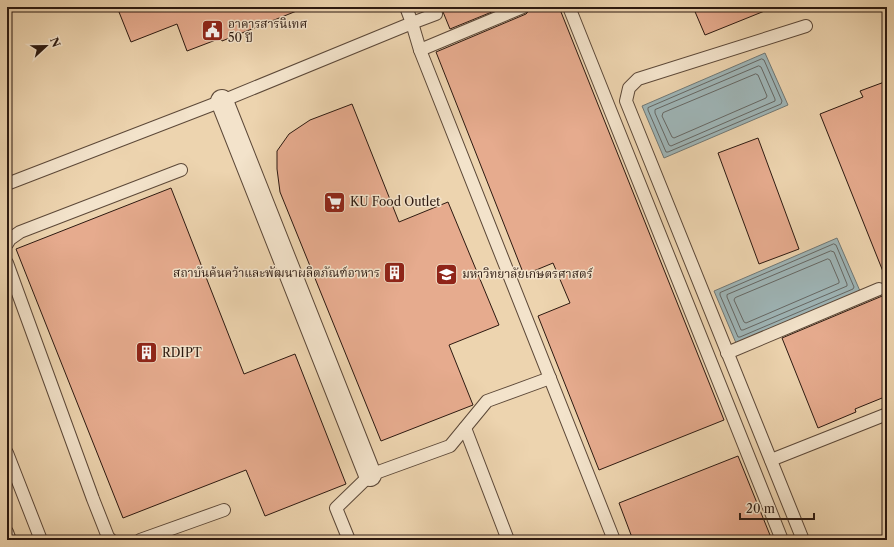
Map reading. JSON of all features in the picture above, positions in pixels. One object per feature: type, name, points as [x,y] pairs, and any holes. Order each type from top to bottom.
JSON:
[{"type":"street","points":[[222,101],[370,475]]},
{"type":"lane","points":[[406,7],[420,50],[614,540]]},
{"type":"lane","points":[[7,184],[222,101],[436,14],[434,7]]},
{"type":"lane","points":[[420,50],[523,7]]},
{"type":"lane","points":[[569,7],[782,540]]},
{"type":"lane","points":[[803,540],[626,101],[629,88],[638,79],[806,26]]},
{"type":"lane","points":[[7,244],[10,239],[20,232],[181,170]]},
{"type":"lane","points":[[7,263],[107,539]]},
{"type":"lane","points":[[727,353],[879,289]]},
{"type":"lane","points":[[349,540],[336,508],[370,475],[450,446],[487,401],[550,378]]},
{"type":"lane","points":[[771,460],[887,414]]},
{"type":"lane","points":[[465,428],[508,540]]},
{"type":"lane","points":[[7,453],[41,540]]},
{"type":"lane","points":[[140,540],[224,510]]},
{"type":"lane","points":[[7,532],[10,540]]},
{"type":"water","points":[[765,53],[788,105],[664,158],[642,106]]},
{"type":"water","points":[[837,238],[860,291],[736,343],[714,291]]},
{"type":"building","name":"อาคารสารนิเทศ 50 ปี","points":[[117,7],[304,8],[222,41],[221,38],[187,51],[177,24],[131,42]]},
{"type":"building","points":[[441,7],[504,7],[450,29]]},
{"type":"building","points":[[530,7],[559,7],[724,420],[599,470],[538,316],[570,303],[553,263],[524,275],[436,52],[526,14]]},
{"type":"building","points":[[693,7],[772,7],[772,8],[705,35]]},
{"type":"building","points":[[887,81],[886,279],[820,114],[863,97],[860,91]]},
{"type":"building","name":"สถาบันค้นคว้าและพัฒนาผลิตภัณฑ์อาหาร","points":[[352,104],[399,222],[448,202],[499,325],[449,345],[473,405],[381,441],[280,192],[277,169],[277,151],[289,134],[310,120]]},
{"type":"building","points":[[758,138],[799,249],[759,264],[718,153]]},
{"type":"building","name":"RDIPT","points":[[171,188],[244,374],[295,354],[346,484],[265,516],[246,470],[123,518],[16,249]]},
{"type":"building","points":[[887,294],[887,396],[855,409],[856,412],[818,428],[782,338]]},
{"type":"building","points":[[738,456],[772,540],[633,540],[619,503]]},
{"type":"place","name":"อาคารสารนิเทศ 50 ปี","points":[[213,31]]},
{"type":"place","name":"KU Food Outlet","points":[[335,202]]},
{"type":"place","name":"สถาบันค้นคว้าและพัฒนาผลิตภัณฑ์อาหาร","points":[[395,273]]},
{"type":"place","name":"มหาวิทยาลัยเกษตรศาสตร์","points":[[447,274]]},
{"type":"place","name":"RDIPT","points":[[147,353]]}]
